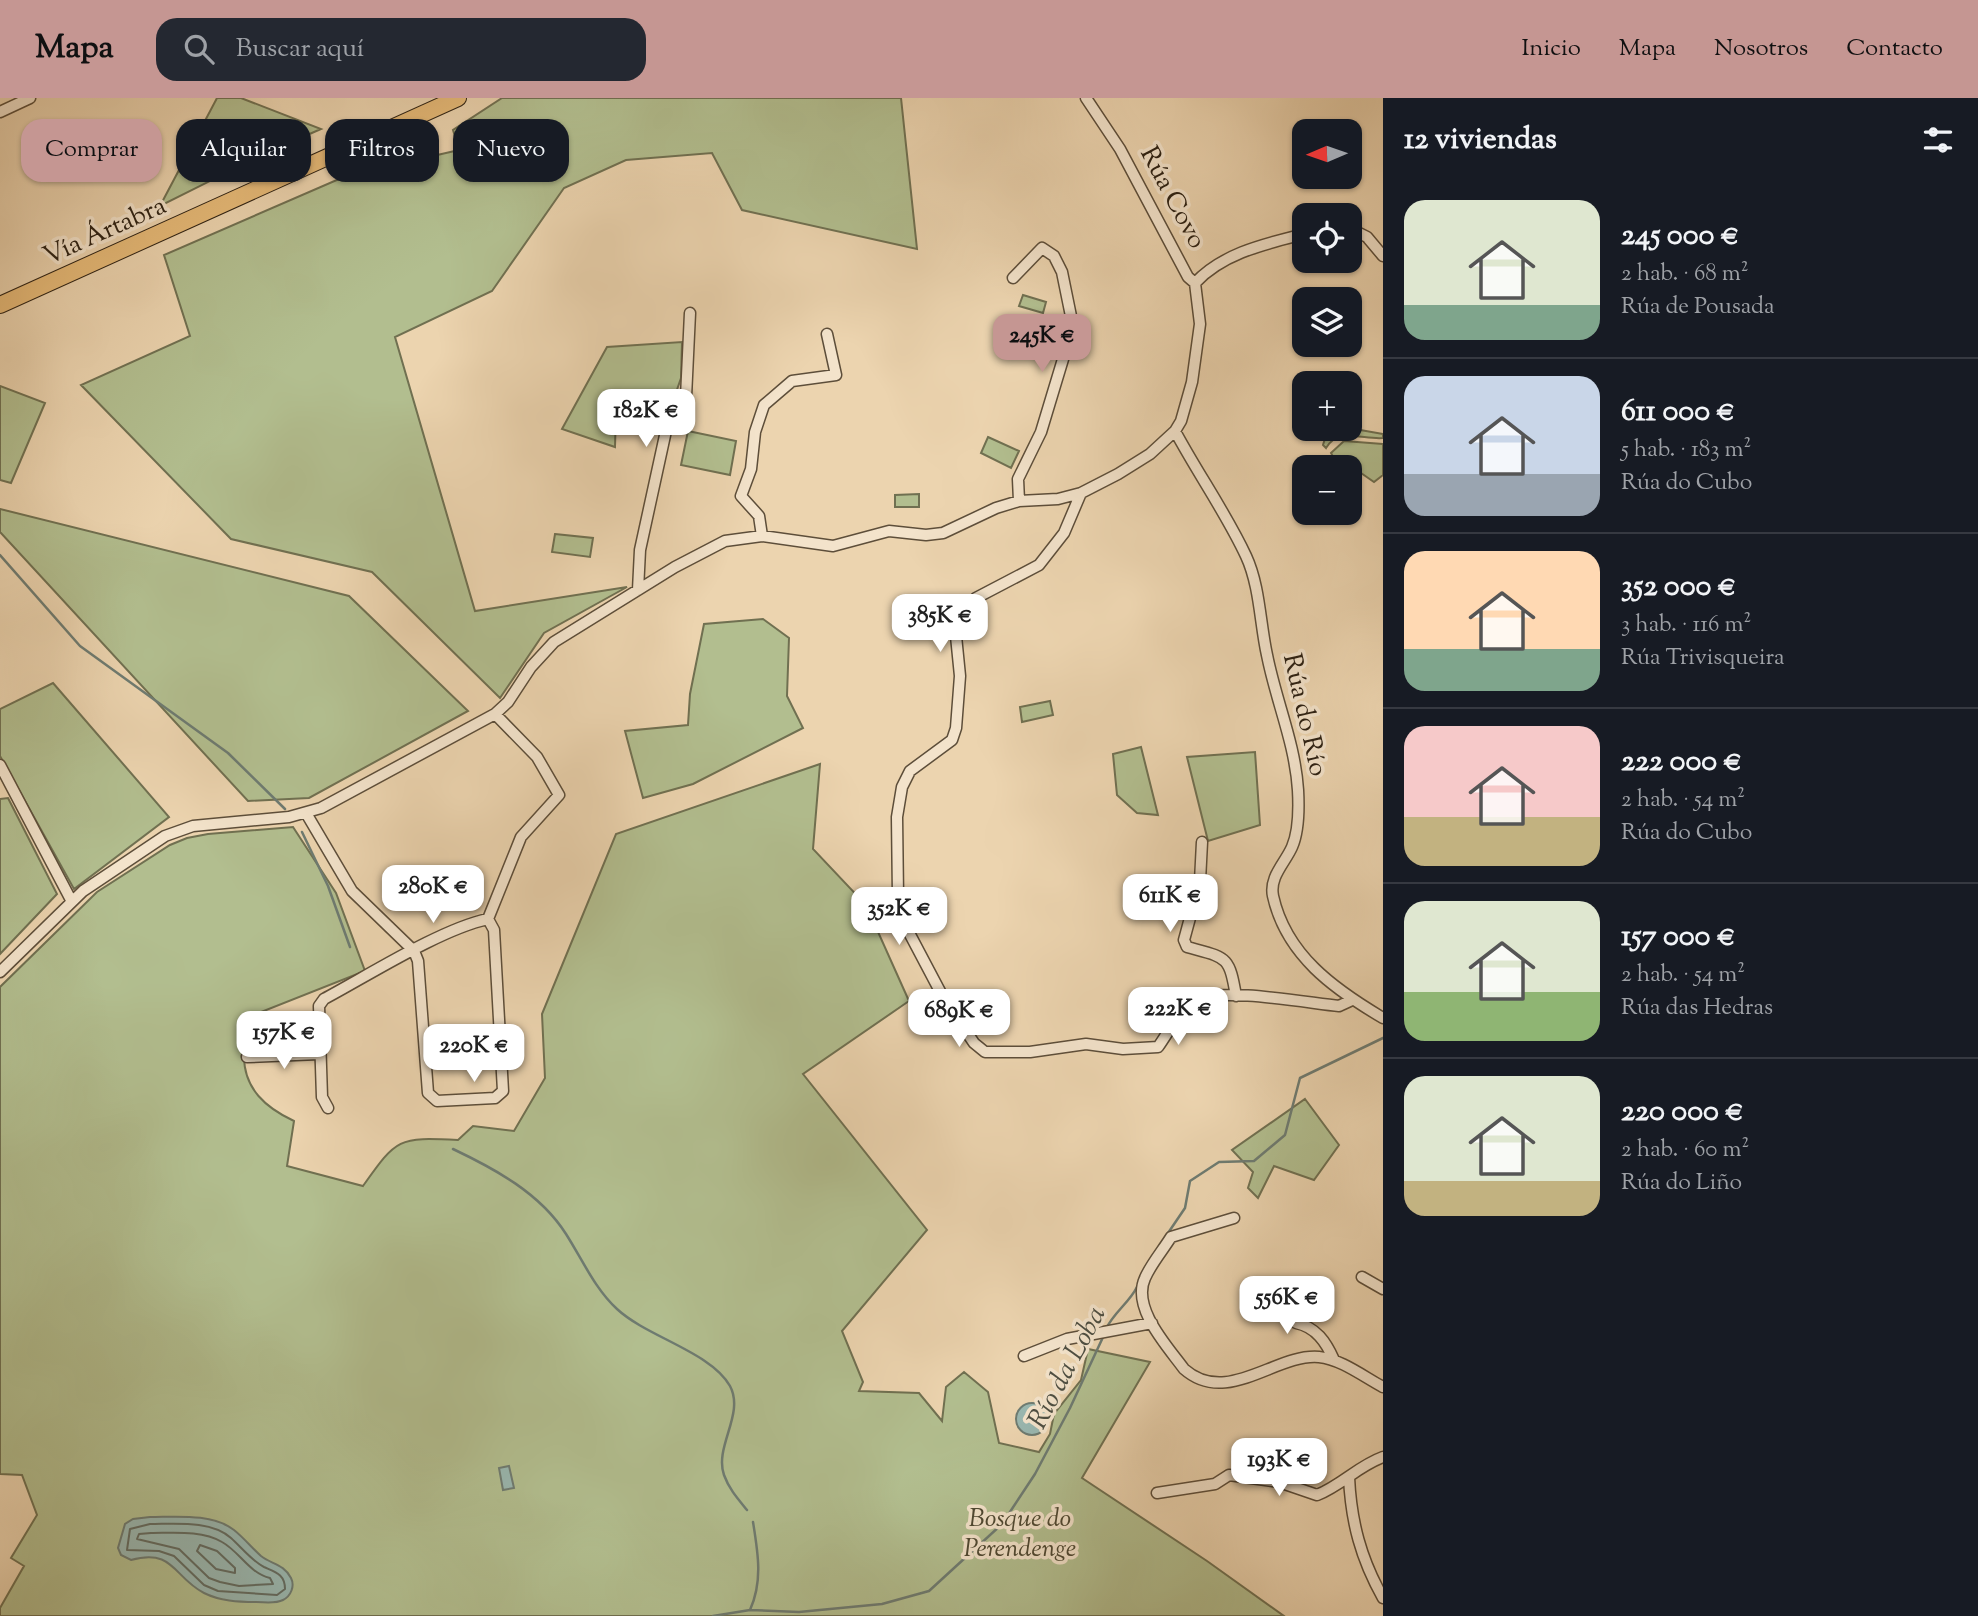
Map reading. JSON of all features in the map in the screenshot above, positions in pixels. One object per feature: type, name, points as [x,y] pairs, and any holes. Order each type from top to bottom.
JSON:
[{"type":"highway","name":"Vía Ártabra","points":[[0,305],[458,98]]},
{"type":"street","points":[[0,112],[30,98]]},
{"type":"street","name":"Rúa Covo","points":[[1086,98],[1120,149],[1188,277],[1195,283]]},
{"type":"street","points":[[1362,234],[1383,256]]},
{"type":"street","points":[[0,972],[71,900],[104,875],[180,830],[306,813],[359,789],[495,714],[508,702],[531,667],[554,642],[725,541],[762,536],[820,546],[844,544],[889,531],[926,535],[943,533],[996,508],[1019,501],[1058,499],[1081,493],[1139,461],[1175,431],[1186,410],[1200,324],[1195,283],[1209,269],[1227,258],[1292,238]]},
{"type":"street","points":[[1013,278],[1042,248],[1054,256],[1062,272],[1073,326],[1041,432],[1018,480],[1019,501]]},
{"type":"street","points":[[638,590],[640,550],[669,417],[686,397],[690,313]]},
{"type":"street","points":[[762,536],[759,516],[741,496],[755,453],[758,417],[764,405],[792,381],[836,375],[828,334]]},
{"type":"street","name":"Rúa do Río","points":[[1175,431],[1248,559],[1268,658],[1284,709],[1297,773],[1299,810],[1293,846],[1275,876],[1272,893],[1300,956],[1352,1000],[1383,1018]]},
{"type":"street","points":[[1081,493],[1064,533],[1039,565],[976,598],[955,626],[960,677],[956,728],[951,740],[910,771],[902,787],[897,817],[898,897],[905,925],[943,997],[974,1043],[985,1052],[1030,1052],[1086,1044],[1123,1049],[1158,1046],[1195,1000],[1236,996],[1339,1006],[1352,1000]]},
{"type":"street","points":[[488,919],[521,837],[559,795],[537,757],[495,714]]},
{"type":"street","points":[[0,765],[71,900]]},
{"type":"street","points":[[306,813],[352,891],[414,951],[418,961],[428,1093],[437,1101],[495,1098],[503,1091],[505,1084],[494,930],[488,919]]},
{"type":"street","points":[[1202,842],[1200,881],[1184,940],[1188,947],[1226,960],[1231,967],[1236,996]]},
{"type":"street","points":[[328,1108],[322,1097],[318,1006],[324,999],[414,951],[475,922],[488,919]]},
{"type":"street","points":[[247,1057],[319,1054]]},
{"type":"street","points":[[1234,1218],[1171,1237],[1144,1279],[1141,1294],[1152,1323],[1184,1370],[1192,1376],[1227,1382],[1249,1378],[1305,1358],[1334,1360],[1383,1387]]},
{"type":"street","points":[[1362,1277],[1383,1289]]},
{"type":"street","points":[[1277,1289],[1296,1323],[1309,1326],[1317,1333],[1334,1360]]},
{"type":"street","points":[[1024,1356],[1068,1339],[1152,1323]]},
{"type":"street","points":[[1157,1493],[1214,1483],[1229,1475],[1279,1482],[1317,1495],[1349,1477],[1366,1463],[1383,1457]]},
{"type":"street","points":[[1349,1477],[1350,1513],[1358,1542],[1368,1572],[1383,1598]]},
{"type":"green space","points":[[217,98],[241,98],[295,119],[206,119]]},
{"type":"green space","points":[[502,98],[901,98],[917,249],[742,210],[712,153],[626,160],[564,188],[492,291],[395,337],[475,611],[627,587],[544,633],[500,698],[372,572],[231,539],[81,385],[190,336],[164,255],[332,182],[439,182],[439,155],[453,151],[453,182],[569,182],[569,119],[470,119]]},
{"type":"green space","points":[[311,125],[321,129],[311,133]]},
{"type":"green space","points":[[176,176],[176,182],[208,182],[160,206]]},
{"type":"green space","points":[[1023,295],[1046,302],[1043,313],[1019,306]]},
{"type":"green space","points":[[682,342],[681,378],[671,407],[616,411],[615,447],[562,429],[607,347]]},
{"type":"green space","points":[[0,386],[45,403],[11,483],[0,480]]},
{"type":"green space","points":[[1362,430],[1383,434],[1383,438],[1362,437]]},
{"type":"green space","points":[[688,431],[736,441],[730,475],[681,465]]},
{"type":"green space","points":[[988,437],[1019,451],[1011,468],[981,453]]},
{"type":"green space","points":[[1324,441],[1332,441],[1326,448],[1323,445]]},
{"type":"green space","points":[[1344,441],[1383,444],[1383,475],[1374,482],[1362,474],[1362,455],[1331,453]]},
{"type":"green space","points":[[919,494],[919,507],[895,507],[895,495]]},
{"type":"green space","points":[[0,509],[349,596],[468,711],[309,798],[248,801],[0,532]]},
{"type":"green space","points":[[555,534],[593,538],[590,557],[552,552]]},
{"type":"green space","points":[[763,619],[789,638],[787,696],[803,728],[693,784],[643,798],[625,731],[688,725],[690,694],[704,624]]},
{"type":"green space","points":[[53,683],[169,817],[74,889],[0,756],[0,709]]},
{"type":"green space","points":[[1050,701],[1053,715],[1022,722],[1020,707]]},
{"type":"green space","points":[[1141,747],[1158,815],[1137,813],[1117,795],[1113,754]]},
{"type":"green space","points":[[1255,752],[1260,825],[1208,841],[1187,757]]},
{"type":"green space","name":"Bosque do Perendenge","points":[[820,764],[813,849],[866,905],[909,1001],[803,1074],[927,1230],[842,1331],[863,1382],[859,1391],[919,1393],[942,1421],[946,1387],[964,1372],[988,1392],[999,1443],[1039,1452],[1050,1434],[1054,1414],[1081,1380],[1088,1349],[1150,1362],[1082,1478],[1284,1616],[0,1616],[0,1608],[24,1566],[11,1558],[37,1515],[22,1475],[0,1474],[0,987],[97,892],[170,845],[208,834],[293,827],[336,893],[365,971],[256,1014],[245,1046],[245,1068],[258,1096],[274,1110],[294,1121],[287,1166],[363,1186],[384,1158],[401,1144],[423,1139],[458,1140],[473,1126],[514,1131],[545,1078],[542,1014],[616,834]]},
{"type":"green space","points":[[8,798],[57,894],[0,954],[0,799]]},
{"type":"green space","points":[[1305,1099],[1339,1145],[1314,1180],[1274,1166],[1258,1198],[1248,1188],[1253,1172],[1232,1150]]},
{"type":"water","points":[[1032,1403],[1043,1408],[1048,1419],[1043,1430],[1032,1435],[1021,1430],[1016,1419],[1021,1408]]},
{"type":"water","points":[[509,1466],[514,1488],[503,1490],[499,1468]]},
{"type":"water","points":[[205,1518],[225,1525],[238,1533],[261,1556],[288,1573],[292,1581],[290,1593],[283,1600],[273,1602],[223,1599],[204,1593],[165,1561],[145,1557],[131,1560],[121,1555],[118,1548],[125,1524],[133,1519]]},
{"type":"waterway","points":[[0,555],[80,646],[228,753],[285,809]]},
{"type":"waterway","points":[[302,832],[328,886],[350,947]]},
{"type":"waterway","name":"Río da Loba","points":[[1166,1236],[1185,1208],[1190,1181],[1219,1162],[1254,1161],[1285,1135],[1300,1078],[1383,1038]]},
{"type":"waterway","points":[[453,1149],[516,1184],[543,1206],[566,1234],[589,1273],[617,1309],[645,1328],[694,1354],[721,1374],[734,1397],[732,1419],[723,1453],[724,1475],[747,1510]]},
{"type":"waterway","name":"Río da Loba","points":[[1106,1329],[1137,1287]]},
{"type":"waterway","name":"Río da Loba","points":[[713,1616],[750,1610],[799,1612],[882,1604],[929,1591],[1002,1524],[1035,1474],[1104,1335]]},
{"type":"waterway","points":[[750,1610],[758,1578],[753,1522]]}]
